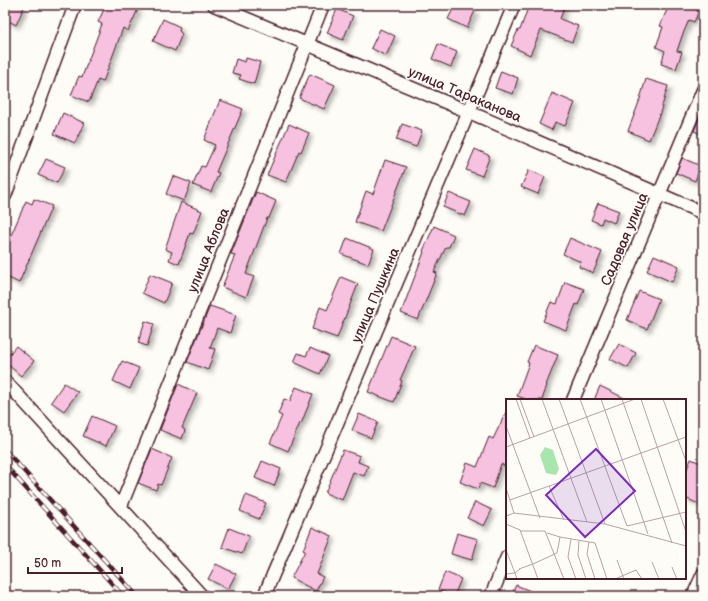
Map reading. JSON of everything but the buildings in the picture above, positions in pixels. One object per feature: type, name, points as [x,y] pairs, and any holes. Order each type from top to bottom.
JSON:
[{"type":"street","points":[[5,196],[75,5]]},
{"type":"street","name":"улица Тараканова","points":[[214,5],[469,112],[703,213]]},
{"type":"street","name":"улица Аблова","points":[[121,506],[323,5]]},
{"type":"street","name":"улица Пушкина","points":[[264,596],[514,5]]},
{"type":"street","name":"Садовая улица","points":[[573,399],[703,90]]},
{"type":"street","points":[[5,381],[202,596]]},
{"type":"street","points":[[491,596],[506,559]]},
{"type":"street","points":[[693,596],[703,574]]},
{"type":"railway","points":[[5,450],[137,596]]},
{"type":"railway","points":[[5,465],[123,596]]}]
